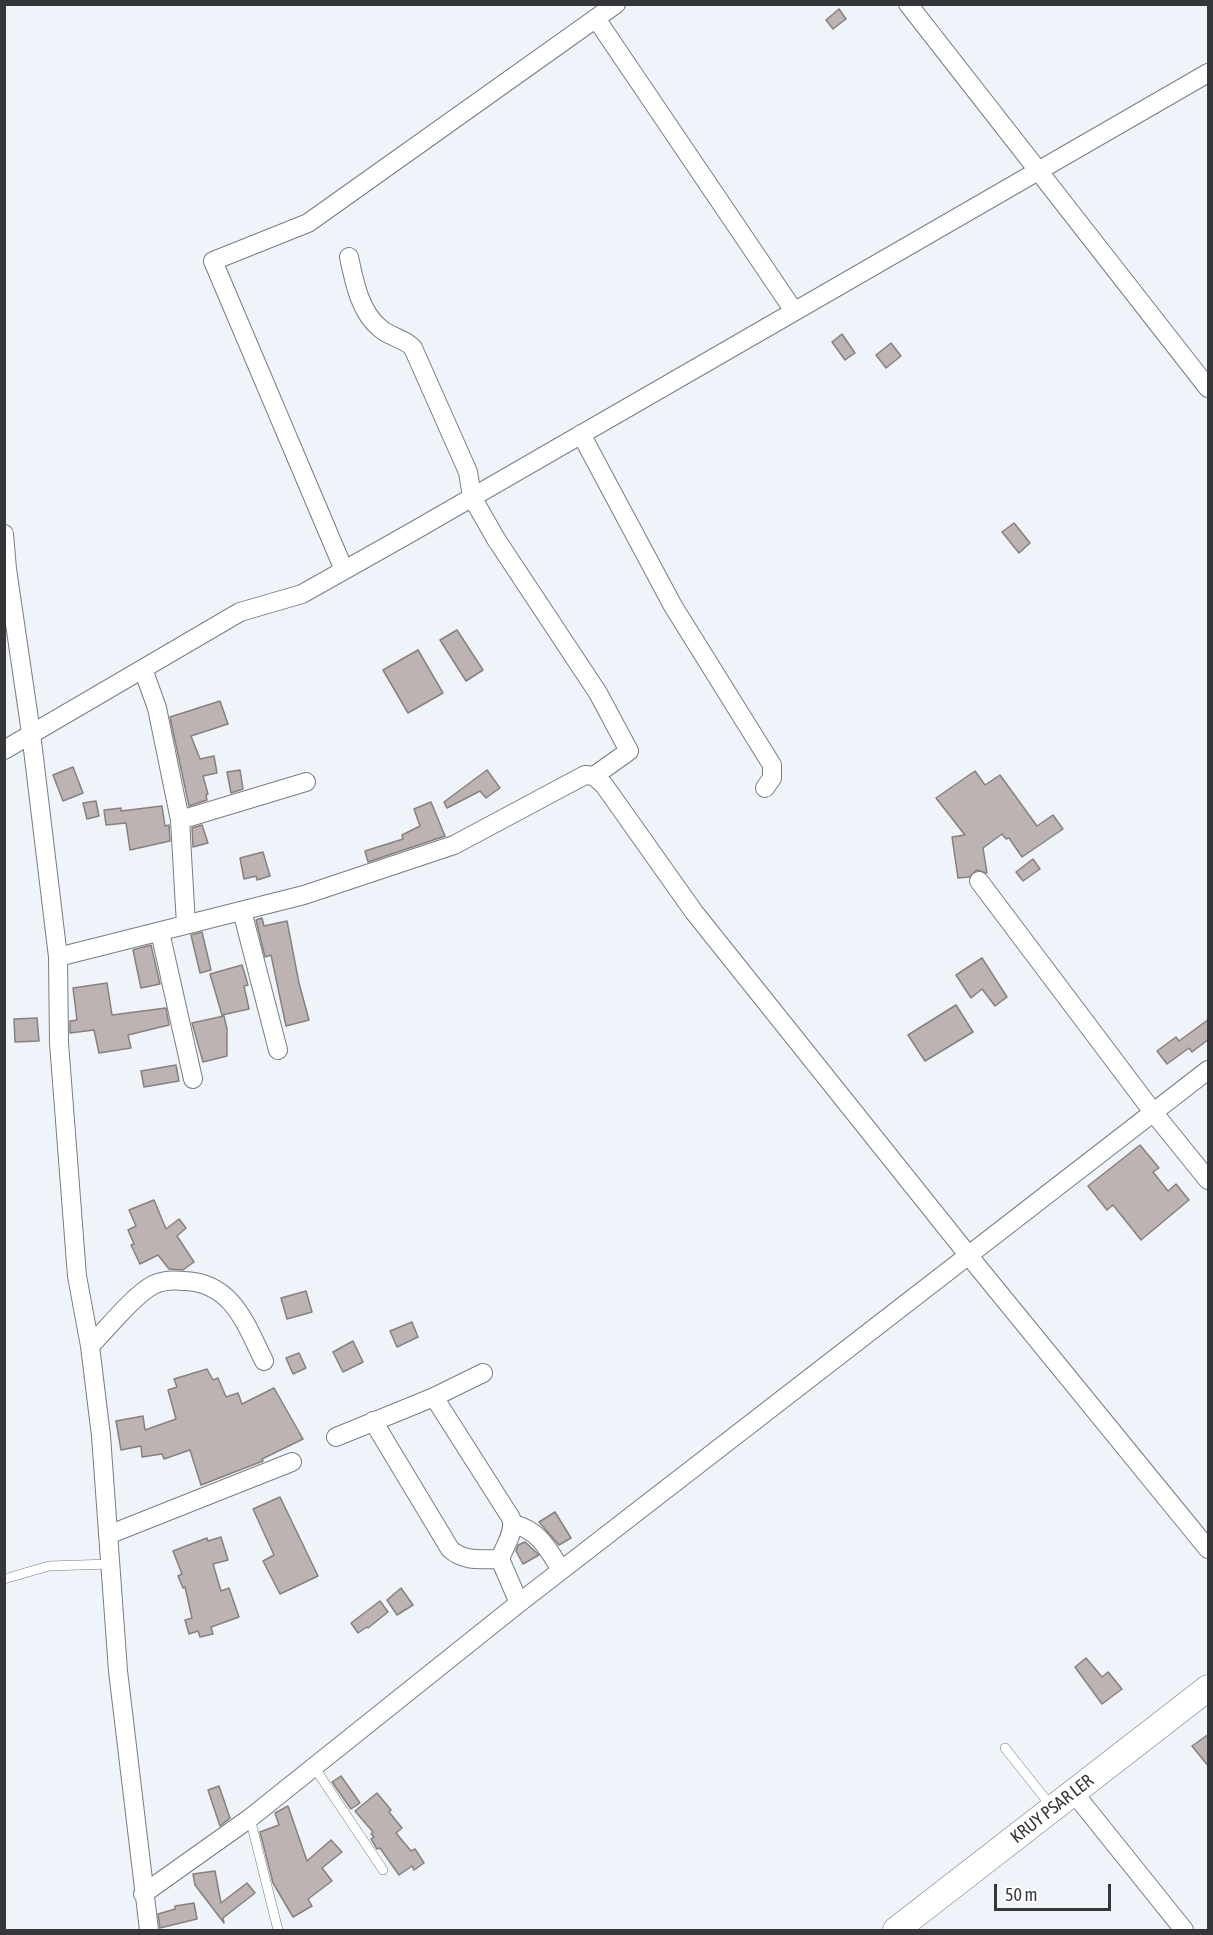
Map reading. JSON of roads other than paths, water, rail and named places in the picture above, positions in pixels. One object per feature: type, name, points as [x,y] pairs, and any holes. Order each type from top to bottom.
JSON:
[{"type":"street","points":[[344,570],[213,261],[308,223],[597,20],[616,4]]},
{"type":"street","points":[[908,4],[1209,388]]},
{"type":"street","points":[[597,20],[794,311]]},
{"type":"street","points":[[4,750],[240,612],[302,594],[1209,73]]},
{"type":"street","points":[[349,257],[363,306],[379,328],[399,341],[409,343],[413,348],[465,464],[472,497],[496,539],[598,693],[629,752],[594,776]]},
{"type":"street","points":[[581,434],[673,606],[772,765],[772,778],[765,788]]},
{"type":"street","points":[[4,534],[6,570],[31,733],[58,957],[59,1043],[71,1204],[78,1276],[90,1346],[101,1436],[118,1671],[149,1930]]},
{"type":"street","points":[[143,669],[157,708],[180,820],[186,925]]},
{"type":"street","points":[[58,957],[304,895],[454,844],[585,775],[594,776],[604,785],[694,912],[969,1256],[1209,1550]]},
{"type":"street","points":[[180,820],[306,782]]},
{"type":"street","points":[[979,881],[1153,1112],[1209,1180]]},
{"type":"street","points":[[242,911],[278,1050]]},
{"type":"street","points":[[160,932],[193,1079]]},
{"type":"street","points":[[143,1894],[250,1818],[561,1570],[1209,1071]]},
{"type":"street","points":[[90,1346],[154,1284],[175,1280],[191,1281],[212,1288],[228,1297],[238,1309],[264,1361]]},
{"type":"street","points":[[336,1437],[434,1397],[483,1373]]},
{"type":"street","points":[[434,1397],[513,1524],[525,1527],[542,1539],[561,1570]]},
{"type":"street","points":[[373,1421],[450,1549],[457,1556],[470,1559],[500,1559]]},
{"type":"street","points":[[108,1535],[292,1462]]},
{"type":"street","points":[[513,1524],[500,1559],[519,1603]]},
{"type":"street","name":"KRUY PSAR LER","points":[[896,1930],[1209,1688]]},
{"type":"street","points":[[1074,1793],[1184,1930]]},
{"type":"lane","points":[[4,1579],[49,1566],[110,1564]]},
{"type":"lane","points":[[1005,1748],[1053,1808]]},
{"type":"lane","points":[[314,1767],[383,1870]]},
{"type":"lane","points":[[250,1818],[278,1930]]}]
